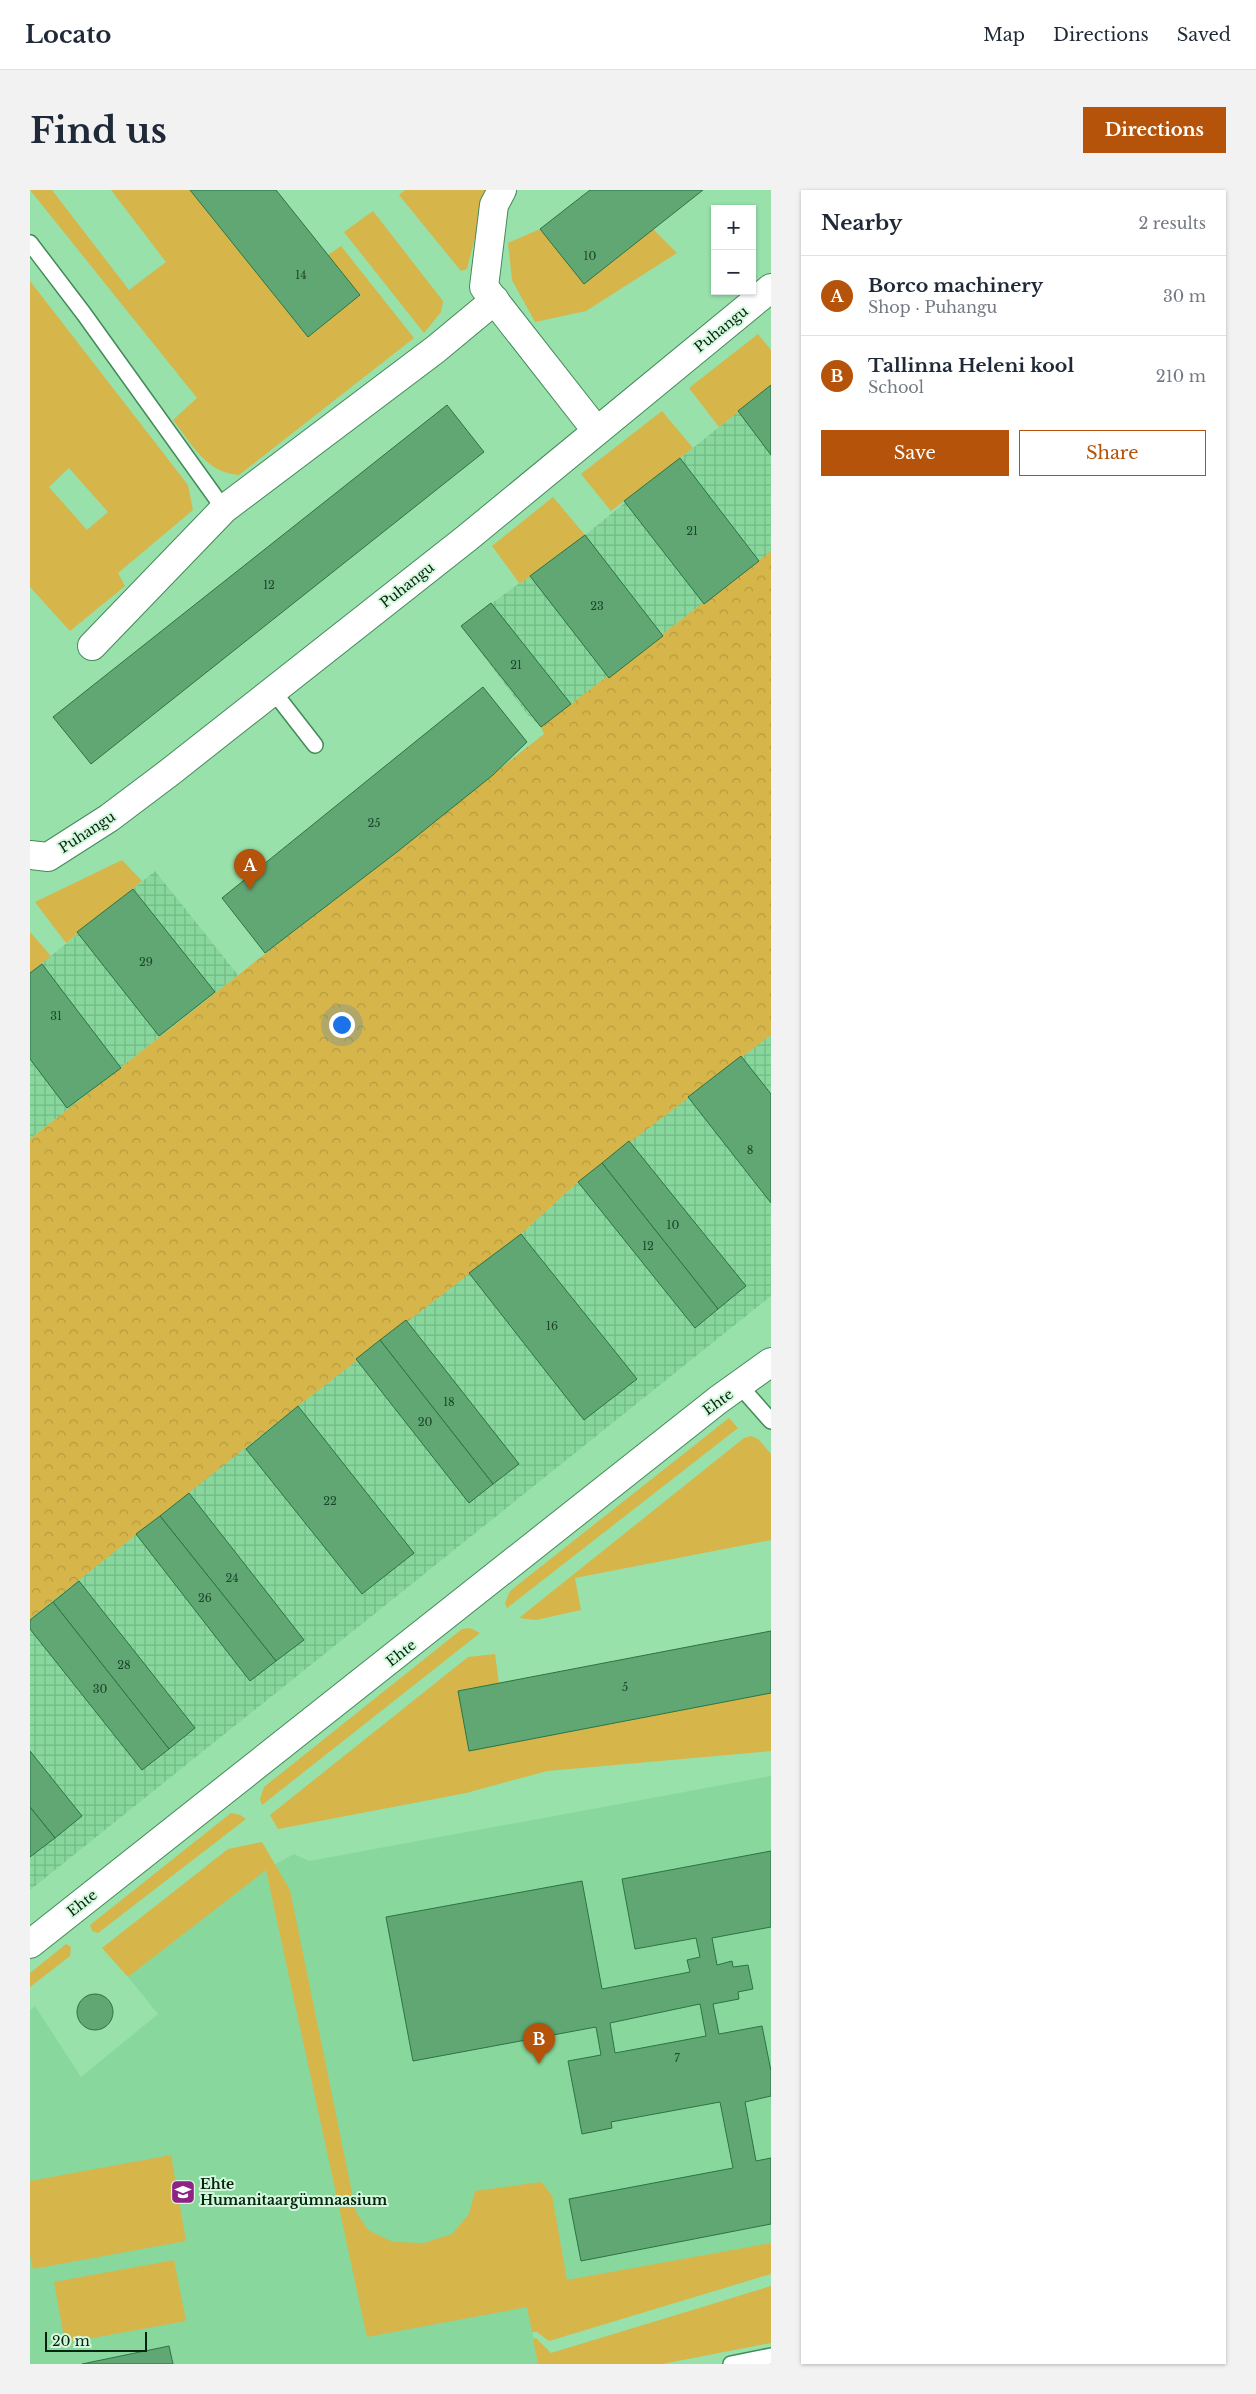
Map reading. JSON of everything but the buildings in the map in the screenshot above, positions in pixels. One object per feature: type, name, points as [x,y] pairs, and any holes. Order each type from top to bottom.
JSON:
[{"type":"street","points":[[498,198],[484,287],[596,430]]},
{"type":"street","name":"Puhangu","points":[[30,855],[48,857],[109,818],[467,538],[771,288]]},
{"type":"street","points":[[92,646],[224,509],[436,349],[495,300]]},
{"type":"street","name":"Ehte","points":[[30,1944],[718,1400],[771,1362]]},
{"type":"lane","points":[[30,243],[84,314],[224,509]]},
{"type":"lane","points":[[273,691],[315,745]]},
{"type":"lane","points":[[740,1386],[771,1420]]},
{"type":"lane","points":[[731,2364],[771,2356]]},
{"type":"shaded area","points":[[771,385],[771,552],[541,727],[527,714],[461,626],[585,535]]},
{"type":"shaded area","points":[[155,871],[238,975],[30,1139],[30,973]]},
{"type":"shaded area","points":[[771,973],[771,1296],[30,1890],[30,1564]]},
{"type":"shaded area","points":[[771,1776],[771,2259],[528,2307],[538,2364],[30,2364],[30,2010],[35,2006],[81,2077],[158,2014],[128,1977],[266,1869],[294,1854],[309,1861]]},
{"type":"green space","points":[[30,190],[52,190],[129,290],[166,262],[111,190],[190,190],[308,337],[360,295],[328,255],[341,246],[414,338],[239,475],[227,473],[217,469],[201,456],[173,420],[197,398]]},
{"type":"green space","points":[[405,190],[487,190],[467,269],[461,271],[399,195]]},
{"type":"green space","points":[[373,211],[443,301],[441,312],[424,333],[344,232]]},
{"type":"green space","points":[[540,229],[653,229],[677,253],[586,311],[535,322],[512,280],[508,243]]},
{"type":"green space","points":[[30,281],[188,485],[193,510],[118,573],[125,586],[70,631],[30,587]],"holes":[[[69,468],[108,512],[87,530],[49,487]]]},
{"type":"green space","points":[[758,334],[771,350],[771,386],[719,427],[689,388]]},
{"type":"green space","points":[[662,411],[693,448],[611,511],[581,474]]},
{"type":"green space","points":[[553,497],[585,535],[520,584],[492,546]]},
{"type":"green space","points":[[771,551],[771,1035],[578,1182],[521,1234],[298,1406],[30,1619],[30,1139],[544,734],[541,727]]},
{"type":"green space","points":[[122,860],[142,881],[66,943],[35,902]]},
{"type":"green space","points":[[30,932],[51,956],[30,973]]},
{"type":"green space","points":[[729,1418],[738,1428],[507,1608],[505,1603],[510,1591]]},
{"type":"green space","points":[[751,1436],[758,1439],[771,1454],[771,1540],[575,1578],[581,1610],[536,1620],[519,1618],[744,1438]]},
{"type":"green space","points":[[470,1628],[480,1633],[262,1805],[260,1799],[264,1787],[462,1629]]},
{"type":"green space","points":[[495,1654],[499,1683],[458,1691],[469,1750],[771,1693],[771,1751],[547,1771],[466,1793],[278,1829],[270,1815],[468,1657]]},
{"type":"green space","points":[[231,1813],[246,1819],[98,1933],[92,1931],[90,1925]]},
{"type":"green space","points":[[262,1842],[290,1890],[356,2212],[368,2230],[393,2242],[424,2243],[452,2234],[469,2214],[475,2191],[541,2182],[552,2195],[567,2280],[771,2243],[771,2274],[549,2341],[537,2332],[532,2332],[527,2307],[367,2337],[266,1870],[128,1977],[102,1948],[228,1849]]},
{"type":"green space","points":[[66,1944],[71,1947],[70,1956],[30,1987],[30,1973]]},
{"type":"green space","points":[[171,2155],[186,2241],[33,2269],[30,2255],[30,2181]]},
{"type":"green space","points":[[174,2260],[186,2321],[65,2343],[54,2282]]},
{"type":"green space","points":[[771,2286],[771,2343],[662,2364],[538,2364],[533,2339],[536,2338],[551,2353]]},
{"type":"place","name":"Borco machinery","points":[[250,890]]},
{"type":"place","name":"Tallinna Heleni kool","points":[[539,2064]]},
{"type":"place","name":"Ehte Humanitaargümnaasium","points":[[183,2192]]}]
